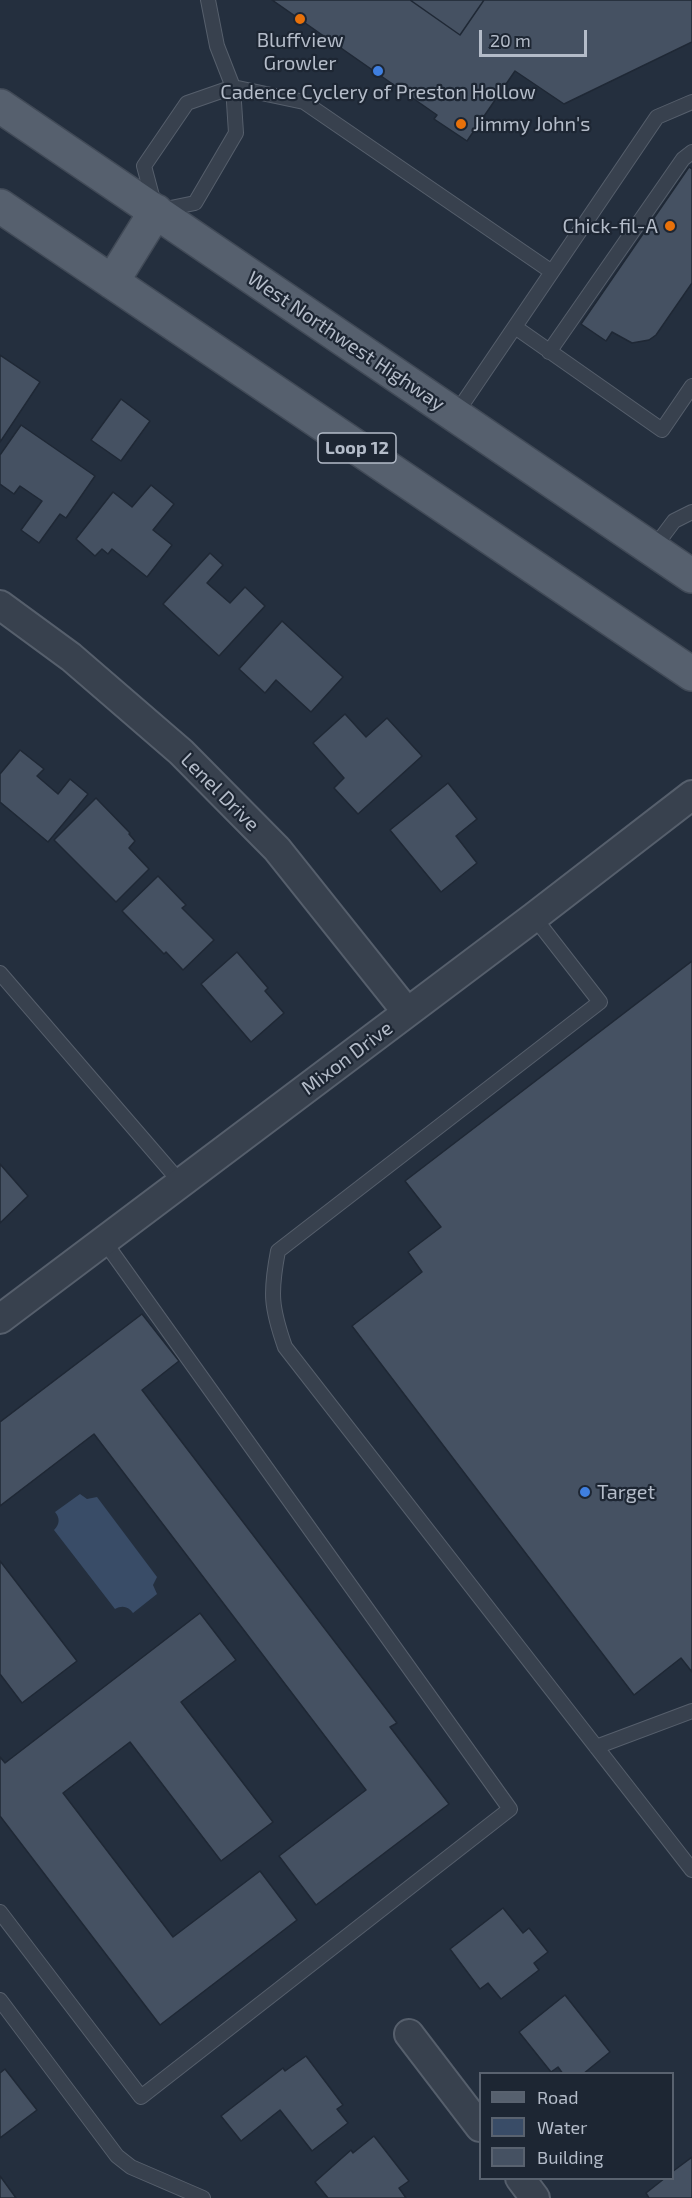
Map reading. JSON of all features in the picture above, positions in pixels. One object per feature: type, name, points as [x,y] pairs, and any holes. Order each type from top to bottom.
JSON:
[{"type":"main road","name":"West Northwest Highway","points":[[0,106],[692,576]]},
{"type":"main road","name":"Loop 12","points":[[0,206],[692,674]]},
{"type":"main road","points":[[112,282],[156,212]]},
{"type":"street","name":"Lenel Drive","points":[[0,605],[71,657],[189,760],[277,849],[407,1012]]},
{"type":"street","name":"Mixon Drive","points":[[0,1319],[534,917],[692,795]]},
{"type":"street","points":[[409,2034],[479,2126]]},
{"type":"street","points":[[522,2180],[535,2198]]},
{"type":"lane","points":[[208,0],[217,46],[234,87],[236,133],[195,203],[156,212],[144,166],[188,103],[234,87],[304,102],[552,272]]},
{"type":"lane","points":[[455,415],[657,117],[692,102]]},
{"type":"lane","points":[[549,352],[683,159],[692,152]]},
{"type":"lane","points":[[514,327],[662,429],[692,386]]},
{"type":"lane","points":[[653,549],[674,521],[692,512]]},
{"type":"lane","points":[[534,917],[600,1002],[279,1251],[272,1283],[274,1317],[285,1347],[692,1870]]},
{"type":"lane","points":[[0,973],[181,1183]]},
{"type":"lane","points":[[0,1912],[141,2097],[510,1809],[104,1241]]},
{"type":"lane","points":[[596,1747],[692,1711]]},
{"type":"lane","points":[[0,2000],[117,2156],[131,2167],[203,2198]]},
{"type":"water","points":[[80,1494],[87,1499],[97,1497],[157,1577],[153,1585],[157,1594],[133,1613],[125,1607],[115,1609],[54,1530],[59,1521],[55,1512]]},
{"type":"building","points":[[272,0],[410,0],[460,35],[484,0],[692,0],[692,42],[564,104],[515,71],[467,141],[434,119],[437,115]]},
{"type":"building","points":[[410,0],[484,0],[460,35]]},
{"type":"building","name":"Chick-fil-A","points":[[689,167],[692,169],[692,283],[656,335],[649,340],[632,343],[612,332],[606,341],[581,324]]},
{"type":"building","points":[[0,355],[40,382],[0,442]]},
{"type":"building","points":[[121,399],[150,421],[121,461],[91,440]]},
{"type":"building","points":[[21,425],[95,476],[66,518],[60,514],[39,543],[21,530],[42,501],[20,486],[14,494],[0,484],[0,455]]},
{"type":"building","points":[[151,485],[174,504],[153,530],[172,545],[147,577],[112,549],[108,554],[102,549],[95,556],[76,539],[113,492],[132,507]]},
{"type":"building","points":[[210,553],[223,565],[207,583],[230,603],[245,587],[265,606],[219,656],[163,604]]},
{"type":"building","points":[[282,621],[343,677],[311,712],[276,680],[265,693],[239,669]]},
{"type":"building","points":[[345,714],[366,737],[387,718],[422,756],[358,814],[334,788],[344,778],[313,743]]},
{"type":"building","points":[[20,750],[44,769],[37,776],[58,794],[70,779],[88,794],[48,842],[0,802],[0,774]]},
{"type":"building","points":[[448,783],[477,819],[456,836],[477,863],[441,892],[390,830]]},
{"type":"building","points":[[96,798],[130,833],[135,841],[129,848],[149,869],[116,902],[54,840]]},
{"type":"building","points":[[158,876],[186,905],[182,908],[214,940],[183,970],[122,911]]},
{"type":"building","points":[[237,952],[268,988],[265,991],[284,1013],[251,1042],[201,984]]},
{"type":"building","name":"Target","points":[[692,961],[692,1672],[681,1658],[634,1695],[352,1326],[422,1272],[408,1252],[441,1227],[405,1181]]},
{"type":"building","points":[[0,1164],[28,1196],[0,1223]]},
{"type":"building","points":[[142,1314],[179,1361],[142,1390],[397,1723],[390,1727],[449,1804],[316,1905],[279,1856],[366,1790],[94,1434],[0,1506],[0,1422]]},
{"type":"building","points":[[0,1561],[77,1661],[22,1703],[0,1674]]},
{"type":"building","points":[[200,1613],[236,1660],[181,1702],[273,1822],[221,1861],[130,1742],[63,1793],[173,1937],[260,1871],[297,1920],[160,2025],[0,1816],[0,1757],[5,1763]]},
{"type":"building","points":[[503,1908],[523,1933],[529,1928],[548,1952],[534,1963],[539,1970],[501,1999],[488,1983],[480,1989],[450,1949]]},
{"type":"building","points":[[565,1995],[610,2052],[585,2072],[562,2072],[558,2067],[551,2072],[519,2032]]},
{"type":"building","points":[[306,2056],[343,2105],[337,2109],[348,2123],[312,2151],[280,2110],[241,2141],[221,2116],[283,2068],[285,2071]]},
{"type":"building","points":[[5,2069],[37,2110],[0,2138],[0,2073]]},
{"type":"building","points":[[374,2136],[409,2181],[399,2188],[406,2198],[328,2198],[315,2182],[351,2150],[353,2153]]},
{"type":"building","points":[[692,2157],[692,2198],[649,2198],[646,2193],[662,2180],[674,2180],[674,2170]]},
{"type":"building","points":[[0,2176],[16,2198],[0,2198]]},
{"type":"place","name":"Bluffview Growler","points":[[300,19]]},
{"type":"place","name":"Cadence Cyclery of Preston Hollow","points":[[378,71]]},
{"type":"place","name":"Jimmy John's","points":[[461,124]]},
{"type":"place","name":"Chick-fil-A","points":[[670,226]]},
{"type":"place","name":"Target","points":[[585,1492]]}]
